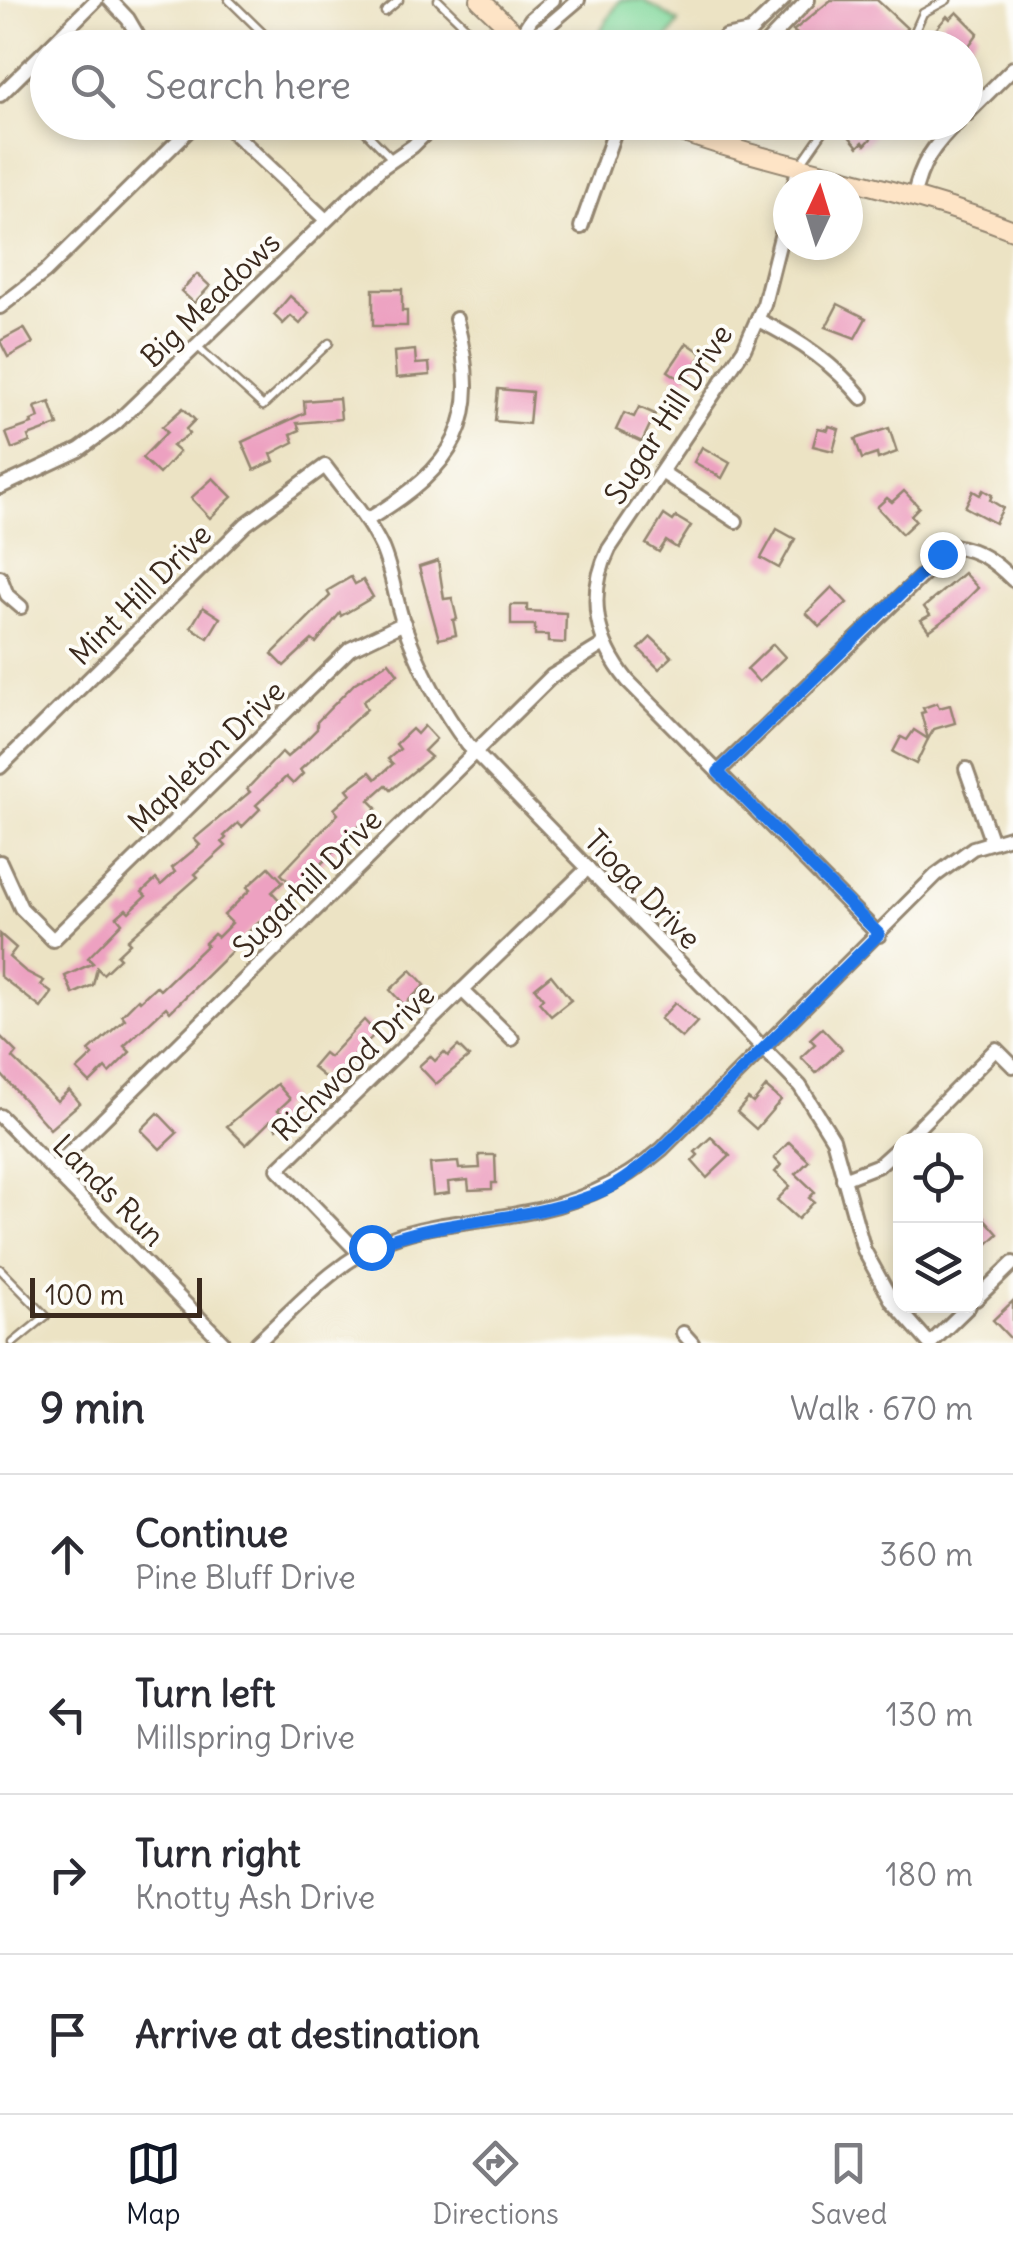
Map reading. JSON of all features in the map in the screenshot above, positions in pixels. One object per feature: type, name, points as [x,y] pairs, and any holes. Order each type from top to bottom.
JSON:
[{"type":"main road","points":[[480,0],[507,30]]},
{"type":"main road","points":[[714,140],[914,196],[1013,230]]},
{"type":"street","points":[[66,30],[96,0]]},
{"type":"street","points":[[110,0],[134,30]]},
{"type":"street","points":[[527,30],[531,19],[553,0]]},
{"type":"street","points":[[543,30],[578,0]]},
{"type":"street","points":[[752,30],[783,0]]},
{"type":"street","points":[[779,30],[808,0]]},
{"type":"street","points":[[0,95],[30,66]]},
{"type":"street","points":[[983,98],[1013,68]]},
{"type":"street","points":[[0,308],[45,272],[180,140]]},
{"type":"street","points":[[241,140],[326,220]]},
{"type":"street","name":"Big Meadows","points":[[0,487],[79,450],[116,423],[326,220],[392,159],[419,140]]},
{"type":"street","points":[[581,227],[612,140]]},
{"type":"street","points":[[719,144],[720,140]]},
{"type":"street","points":[[914,196],[918,172],[941,140]]},
{"type":"street","points":[[798,170],[799,166]]},
{"type":"street","name":"Sugar Hill Drive","points":[[604,644],[596,606],[600,570],[609,549],[730,374],[758,320],[774,260]]},
{"type":"street","points":[[367,520],[428,478],[461,425],[468,377],[456,319]]},
{"type":"street","points":[[758,320],[783,332],[832,366],[862,398]]},
{"type":"street","name":"Tioga Drive","points":[[324,466],[367,520],[390,568],[404,623],[439,704],[475,752],[800,1086],[833,1138],[864,1250],[880,1282],[892,1302],[930,1343]]},
{"type":"street","name":"Mint Hill Drive","points":[[0,767],[246,524],[324,466]]},
{"type":"street","points":[[662,473],[736,521]]},
{"type":"street","points":[[718,772],[953,546],[974,550],[996,563],[1013,580]]},
{"type":"street","points":[[0,577],[7,595],[22,606]]},
{"type":"street","name":"Mapleton Drive","points":[[0,862],[21,908],[54,940],[350,649],[404,623]]},
{"type":"street","points":[[604,644],[628,681],[879,934]]},
{"type":"street","name":"Sugarhill Drive","points":[[53,1169],[552,676],[604,644]]},
{"type":"street","points":[[966,769],[992,840]]},
{"type":"street","points":[[258,1343],[337,1269],[360,1254],[412,1232],[556,1206],[610,1187],[662,1149],[936,876],[959,856],[992,840],[1013,836]]},
{"type":"street","name":"Richwood Drive","points":[[360,1254],[278,1169],[588,868]]},
{"type":"street","name":"Richwood Drive","points":[[462,990],[512,1039]]},
{"type":"street","points":[[913,1133],[996,1050],[1013,1066]]},
{"type":"street","name":"Lands Run","points":[[0,1116],[224,1343]]},
{"type":"street","points":[[843,1179],[879,1166],[893,1153]]},
{"type":"street","points":[[983,1292],[1013,1263]]},
{"type":"street","points":[[930,1343],[962,1313]]},
{"type":"lane","points":[[229,0],[260,30]]},
{"type":"lane","points":[[385,12],[399,0]]},
{"type":"lane","points":[[438,0],[469,30]]},
{"type":"lane","points":[[915,30],[923,13],[948,0]]},
{"type":"lane","points":[[374,140],[392,159]]},
{"type":"lane","points":[[799,166],[817,140]]},
{"type":"lane","points":[[197,346],[263,406],[329,343]]},
{"type":"lane","points":[[0,1269],[46,1316],[13,1343]]},
{"type":"green space","points":[[620,0],[643,0],[679,22],[674,30],[601,30]]},
{"type":"building","points":[[831,0],[877,0],[907,28],[905,30],[794,30]]},
{"type":"building","points":[[957,12],[975,30],[935,30],[947,16],[950,19]]},
{"type":"building","points":[[197,274],[210,286],[194,303],[181,291]]},
{"type":"building","points":[[373,289],[402,289],[407,326],[373,326]]},
{"type":"building","points":[[290,296],[309,313],[300,324],[291,316],[283,324],[274,315]]},
{"type":"building","points":[[838,304],[866,318],[855,338],[826,327]]},
{"type":"building","points":[[24,328],[33,343],[8,357],[0,341]]},
{"type":"building","points":[[687,343],[703,354],[684,382],[668,371]]},
{"type":"building","points":[[415,350],[416,364],[429,363],[430,375],[396,378],[394,352]]},
{"type":"building","points":[[498,389],[532,392],[529,424],[495,421]]},
{"type":"building","points":[[339,398],[341,419],[297,423],[300,430],[291,434],[294,442],[271,454],[274,461],[254,470],[242,442],[305,413],[304,401]]},
{"type":"building","points":[[50,402],[58,425],[28,436],[30,442],[12,449],[6,433],[32,424],[39,418],[35,407]]},
{"type":"building","points":[[639,407],[655,414],[642,442],[616,430],[624,413],[634,417]]},
{"type":"building","points":[[183,408],[195,420],[186,429],[189,434],[172,446],[179,452],[159,474],[142,458],[167,432],[162,427]]},
{"type":"building","points":[[829,426],[839,429],[833,451],[813,446],[818,428],[828,430]]},
{"type":"building","points":[[889,428],[897,452],[878,459],[877,454],[862,459],[855,439]]},
{"type":"building","points":[[702,447],[730,463],[722,478],[694,462]]},
{"type":"building","points":[[213,478],[232,497],[210,518],[191,498]]},
{"type":"building","points":[[983,490],[1003,508],[995,523],[965,507],[973,491],[980,495]]},
{"type":"building","points":[[904,491],[919,507],[911,515],[916,521],[902,534],[877,507],[887,498],[892,502]]},
{"type":"building","points":[[664,515],[691,526],[677,548],[666,541],[659,552],[646,544]]},
{"type":"building","points":[[777,529],[795,539],[779,568],[761,558]]},
{"type":"building","points":[[438,561],[444,599],[452,598],[457,619],[453,620],[456,635],[439,639],[419,567]]},
{"type":"building","points":[[964,573],[978,588],[929,631],[921,620],[930,615],[924,607]]},
{"type":"building","points":[[351,577],[355,584],[363,580],[373,597],[341,616],[340,613],[316,643],[312,640],[284,666],[272,654],[330,596],[327,591]]},
{"type":"building","points":[[832,587],[847,603],[820,627],[806,613]]},
{"type":"building","points":[[511,605],[527,605],[527,611],[566,613],[565,643],[548,642],[548,635],[535,635],[535,625],[511,625]]},
{"type":"building","points":[[203,607],[220,618],[208,638],[191,627]]},
{"type":"building","points":[[651,637],[672,657],[659,669],[639,649]]},
{"type":"building","points":[[773,644],[785,657],[759,682],[747,669]]},
{"type":"building","points":[[389,662],[398,674],[363,701],[367,709],[300,770],[303,774],[293,784],[286,777],[256,805],[260,809],[242,827],[238,823],[224,836],[222,842],[226,846],[195,874],[198,877],[127,940],[130,943],[117,955],[120,958],[103,974],[97,968],[93,985],[73,994],[65,976],[93,963],[88,958],[122,923],[117,917],[146,896],[142,892],[156,879],[161,885],[175,872],[172,868],[200,845],[194,839],[250,792],[247,789],[282,752],[287,757],[301,745],[317,729],[317,722],[355,683]]},
{"type":"building","points":[[937,703],[939,708],[950,705],[955,723],[934,729],[928,739],[921,713],[925,712],[923,708]]},
{"type":"building","points":[[424,726],[436,739],[424,751],[431,757],[391,790],[386,785],[369,800],[377,808],[296,889],[281,874],[338,814],[334,809],[351,794],[347,789],[370,772],[376,779],[393,764],[388,759],[400,749],[396,744],[412,729],[417,734]]},
{"type":"building","points":[[914,730],[928,739],[916,764],[893,752],[901,737],[907,740]]},
{"type":"building","points":[[269,867],[283,882],[272,892],[281,902],[170,1012],[166,1007],[124,1046],[130,1052],[109,1073],[105,1068],[90,1083],[77,1070],[93,1055],[89,1051],[125,1019],[122,1015],[138,999],[156,986],[160,990],[214,934],[218,937],[232,923],[224,915]]},
{"type":"building","points":[[0,934],[16,948],[9,957],[44,981],[41,985],[52,993],[41,1008],[0,976]]},
{"type":"building","points":[[411,970],[425,985],[404,1005],[390,990]]},
{"type":"building","points":[[551,975],[571,1000],[551,1016],[539,1002],[543,998],[535,988]]},
{"type":"building","points":[[675,1003],[697,1022],[682,1038],[660,1019]]},
{"type":"building","points":[[364,1020],[376,1033],[329,1081],[312,1067],[324,1053],[329,1057]]},
{"type":"building","points":[[822,1028],[842,1049],[816,1073],[801,1057],[815,1044],[810,1039]]},
{"type":"building","points":[[0,1036],[17,1053],[13,1058],[57,1101],[69,1090],[80,1103],[50,1129],[0,1073]]},
{"type":"building","points":[[458,1046],[469,1057],[436,1084],[419,1066],[430,1056],[435,1061],[444,1052],[448,1056]]},
{"type":"building","points":[[277,1084],[290,1099],[278,1110],[287,1120],[277,1129],[270,1121],[246,1145],[227,1126]]},
{"type":"building","points":[[766,1087],[781,1100],[756,1129],[737,1112],[748,1099],[753,1103]]},
{"type":"building","points":[[158,1113],[177,1133],[160,1149],[141,1130]]},
{"type":"building","points":[[711,1137],[730,1156],[707,1178],[692,1161],[698,1155],[695,1152]]},
{"type":"building","points":[[789,1142],[809,1161],[796,1174],[815,1192],[809,1198],[814,1202],[798,1219],[777,1200],[790,1186],[775,1172],[781,1165],[774,1158]]},
{"type":"building","points":[[479,1155],[495,1155],[496,1183],[492,1183],[492,1189],[469,1190],[468,1180],[448,1182],[449,1193],[433,1195],[430,1164],[458,1162],[459,1169],[480,1168]]},
{"type":"building","points":[[983,1217],[998,1234],[983,1248]]},
{"type":"building","points":[[1013,1301],[1013,1341],[993,1320]]},
{"type":"route","points":[[371,1247],[446,1224],[556,1206],[599,1192],[625,1178],[662,1149],[879,934],[718,772],[942,554]]}]
